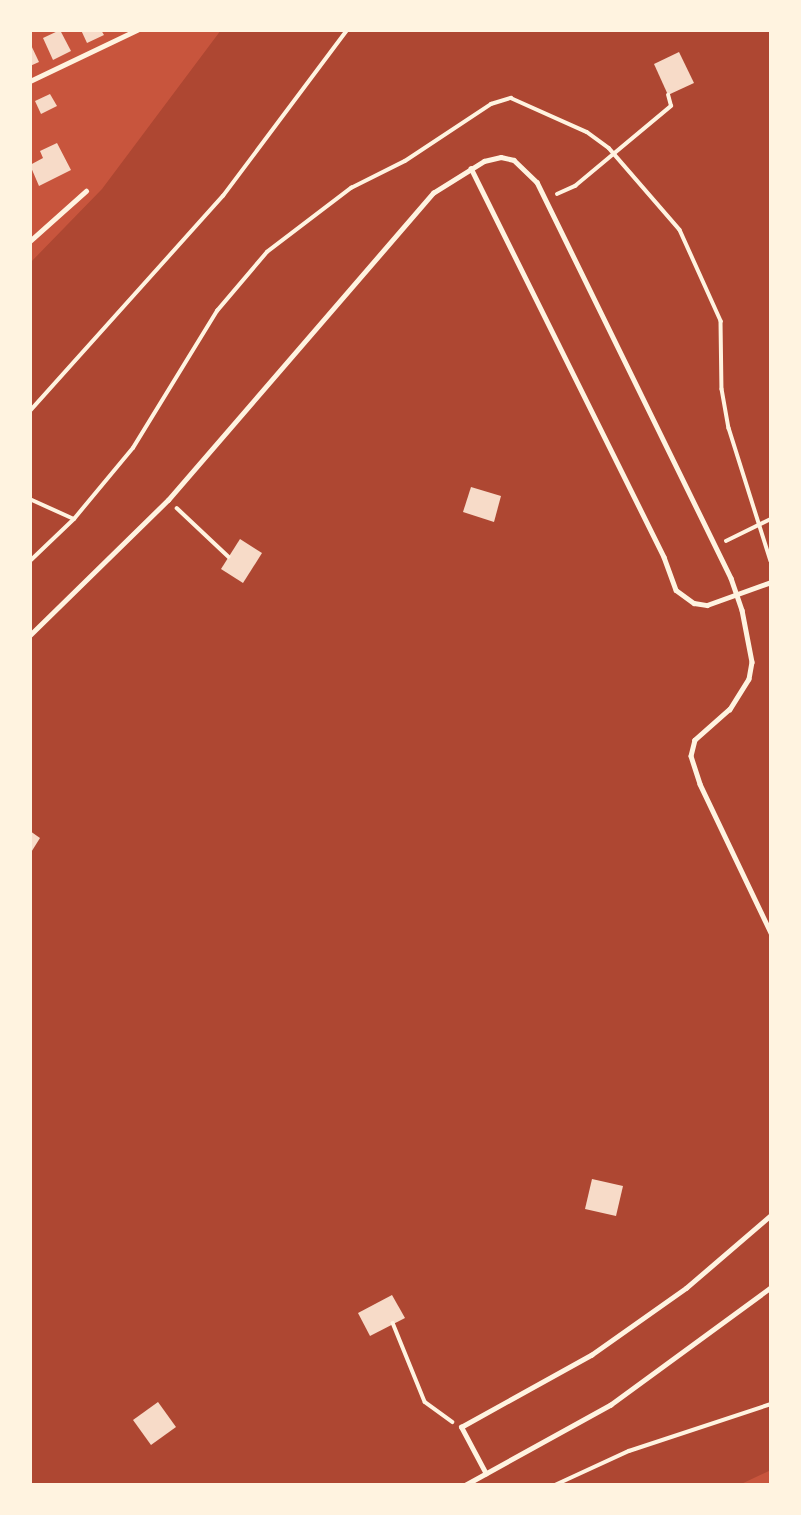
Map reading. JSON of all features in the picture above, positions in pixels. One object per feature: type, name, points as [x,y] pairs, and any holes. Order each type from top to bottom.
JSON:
[{"type":"lane","points":[[30,81],[137,30]]},
{"type":"lane","points":[[30,635],[168,500],[417,210],[452,178],[471,168],[501,157],[514,160],[526,167],[545,200],[716,547],[738,598],[750,642],[748,680],[730,709],[695,740],[691,756],[693,769],[771,933]]},
{"type":"lane","points":[[471,168],[664,556],[676,590],[694,603],[707,605],[738,598],[771,582]]},
{"type":"lane","points":[[30,241],[86,191]]},
{"type":"lane","points":[[486,1474],[461,1427],[611,1341],[686,1288],[771,1215]]},
{"type":"lane","points":[[465,1485],[610,1405],[771,1287]]},
{"type":"path","points":[[30,411],[223,196],[347,30]]},
{"type":"path","points":[[545,200],[575,186],[671,106],[668,95]]},
{"type":"path","points":[[30,561],[74,519],[133,448],[217,311],[267,252],[309,216],[405,161],[491,104],[511,98],[587,132],[613,154],[680,230],[721,321],[722,389],[729,428],[771,561]]},
{"type":"path","points":[[30,499],[74,519]]},
{"type":"path","points":[[168,500],[229,557]]},
{"type":"path","points":[[716,547],[771,519]]},
{"type":"path","points":[[394,1324],[425,1402],[461,1427]]},
{"type":"path","points":[[555,1485],[629,1451],[771,1404]]},
{"type":"shaded area","points":[[221,30],[771,30],[771,1470],[739,1485],[30,1485],[30,263],[102,189]]},
{"type":"building","points":[[60,30],[71,51],[53,60],[43,38]]},
{"type":"building","points":[[81,30],[101,30],[104,35],[87,43]]},
{"type":"building","points":[[30,43],[39,62],[30,66]]},
{"type":"building","points":[[679,52],[694,83],[668,95],[654,64]]},
{"type":"building","points":[[50,94],[57,106],[41,114],[35,101]]},
{"type":"building","points":[[57,143],[71,170],[39,186],[30,165],[43,158],[40,151]]},
{"type":"building","points":[[471,487],[501,496],[494,522],[463,512]]},
{"type":"building","points":[[240,539],[262,553],[243,583],[221,569]]},
{"type":"building","points":[[30,831],[40,838],[30,854]]},
{"type":"building","points":[[592,1179],[623,1186],[616,1216],[585,1209]]},
{"type":"building","points":[[392,1295],[405,1318],[370,1336],[358,1313]]},
{"type":"building","points":[[158,1402],[176,1427],[151,1445],[133,1420]]}]
